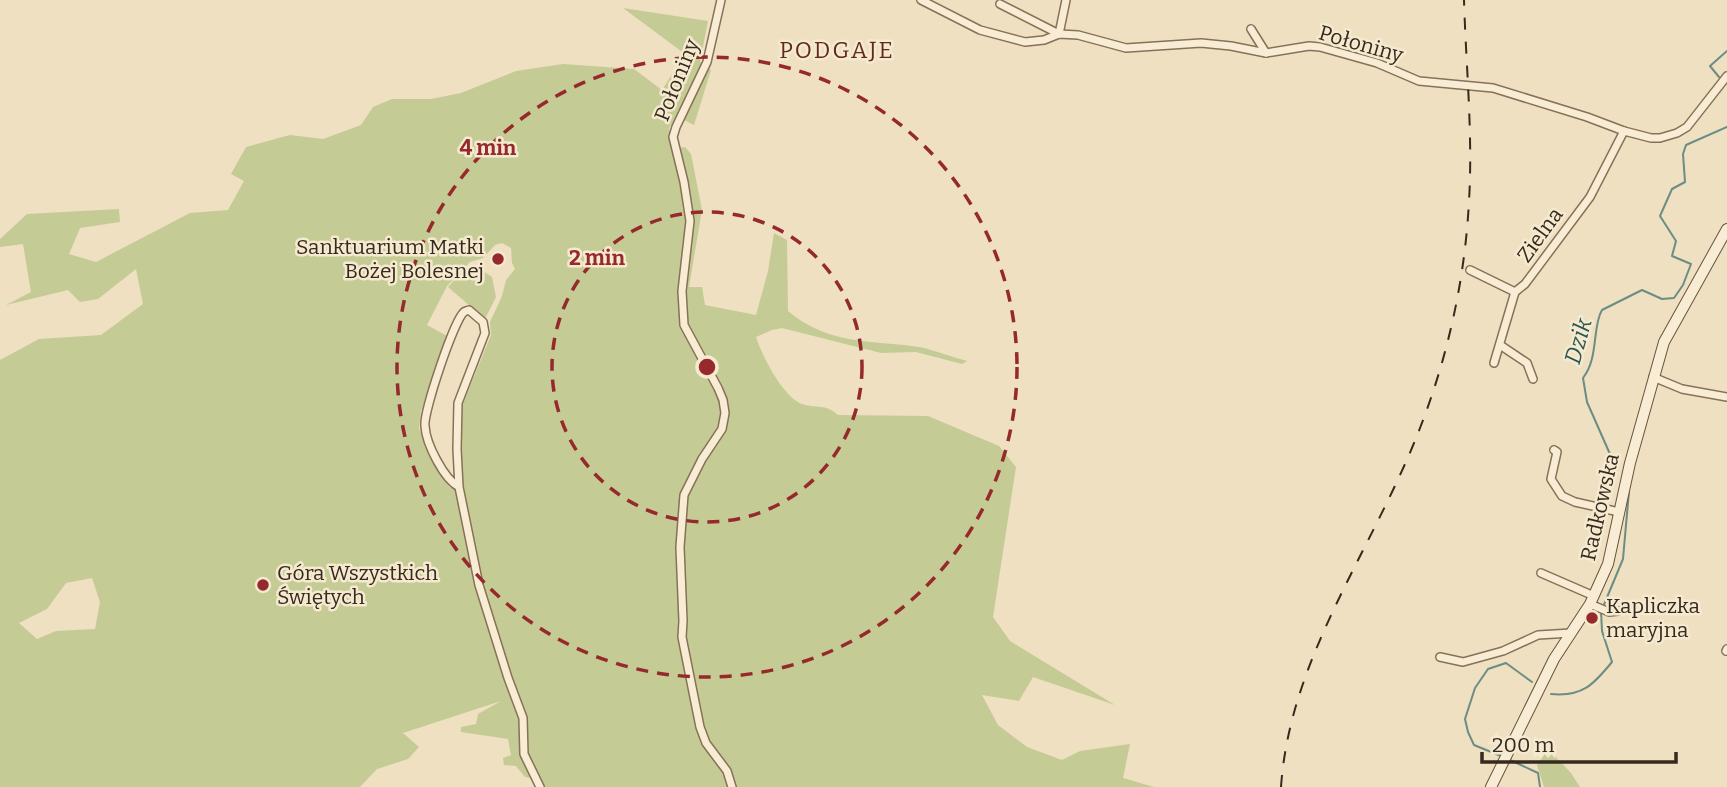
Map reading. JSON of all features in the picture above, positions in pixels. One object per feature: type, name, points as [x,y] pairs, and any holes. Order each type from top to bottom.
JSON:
[{"type":"street","name":"Połoniny","points":[[721,0],[707,62],[673,137],[689,215],[689,244],[682,290],[684,325],[718,388],[725,413],[722,429],[698,468],[682,503],[682,637],[700,727],[706,743],[727,771],[732,787]]},
{"type":"street","name":"Połoniny","points":[[920,0],[964,23],[998,36],[1034,42],[1059,34],[1078,35],[1126,48],[1201,43],[1266,53],[1299,47],[1320,47],[1377,63],[1419,81],[1493,88],[1651,138],[1677,133],[1696,116],[1727,76]]},
{"type":"street","points":[[1000,4],[1059,34],[1066,0]]},
{"type":"street","points":[[1251,29],[1266,53]]},
{"type":"street","name":"Zielna","points":[[1494,363],[1515,292],[1525,284],[1590,197],[1623,131]]},
{"type":"street","name":"Radkowska","points":[[1491,787],[1554,659],[1571,633],[1597,604],[1630,463],[1664,342],[1727,229]]},
{"type":"street","points":[[1470,270],[1515,292]]},
{"type":"street","points":[[459,487],[453,484],[439,464],[426,433],[425,415],[443,359],[463,312],[472,311],[486,326],[461,391],[456,416],[459,487],[479,584],[523,718],[524,754],[540,787]]},
{"type":"street","points":[[1500,345],[1527,363],[1533,379]]},
{"type":"street","points":[[1653,377],[1682,389],[1727,397]]},
{"type":"street","points":[[1554,450],[1557,452],[1551,479],[1562,496],[1575,502],[1619,512]]},
{"type":"street","points":[[1541,573],[1597,604],[1618,611]]},
{"type":"street","points":[[1440,657],[1462,662],[1503,651],[1538,635],[1571,633]]},
{"type":"green space","points":[[623,8],[708,21],[700,62],[711,70],[694,125],[676,116],[669,128],[673,149],[685,147],[691,154],[702,210],[689,287],[702,287],[705,305],[756,315],[768,271],[774,233],[787,240],[788,311],[803,322],[850,339],[919,347],[967,361],[962,364],[916,352],[881,353],[782,328],[756,337],[768,365],[781,385],[802,404],[825,408],[838,415],[928,416],[999,446],[1016,467],[993,617],[1010,641],[1115,705],[1033,677],[1019,701],[982,695],[998,725],[1027,747],[1062,760],[1080,751],[1130,744],[1123,778],[1154,787],[542,787],[538,779],[525,777],[516,766],[504,765],[503,758],[511,755],[508,739],[461,732],[461,727],[476,724],[478,714],[501,701],[403,733],[419,747],[408,759],[377,769],[360,787],[0,787],[0,360],[39,339],[101,335],[143,304],[136,269],[98,299],[80,302],[68,290],[6,305],[31,292],[23,244],[0,247],[0,239],[27,214],[119,209],[120,222],[80,228],[69,254],[96,262],[190,213],[228,210],[244,181],[231,174],[246,147],[290,135],[323,139],[361,125],[373,107],[392,99],[431,99],[461,93],[516,71],[563,64],[634,69],[662,90],[685,54]],"holes":[[[502,243],[511,248],[515,269],[506,280],[490,322],[491,335],[462,406],[464,494],[449,487],[419,428],[421,411],[447,336],[427,325],[447,286],[470,262],[483,258],[495,245]],[[92,578],[100,602],[95,629],[56,631],[37,639],[19,623],[47,609],[66,583]]]},
{"type":"green space","points":[[477,267],[492,277],[496,297],[485,319],[448,287],[463,271],[463,280],[467,270]]},
{"type":"green space","points":[[1548,749],[1571,773],[1580,787],[1544,787],[1537,765]]},
{"type":"waterway","name":"Dzik","points":[[1719,77],[1710,66],[1727,51]]},
{"type":"waterway","name":"Dzik","points":[[1617,470],[1587,402],[1583,378],[1591,361],[1599,317],[1602,310],[1642,290],[1662,299],[1674,298],[1683,285],[1691,264],[1672,256],[1676,241],[1660,216],[1672,189],[1685,182],[1683,154],[1686,145],[1727,127]]},
{"type":"waterway","name":"Dzik","points":[[1603,607],[1623,559],[1629,491]]},
{"type":"waterway","name":"Dzik","points":[[1551,694],[1580,691],[1599,677],[1612,662],[1602,631],[1601,612]]},
{"type":"waterway","name":"Dzik","points":[[1501,756],[1474,745],[1468,732],[1465,719],[1475,688],[1488,669],[1506,663],[1532,682]]},
{"type":"waterway","name":"Dzik","points":[[1510,760],[1538,773],[1540,787]]},
{"type":"railway","points":[[1281,787],[1288,739],[1300,693],[1317,647],[1420,428],[1454,317],[1464,259],[1470,176],[1464,0]]},
{"type":"place","name":"Sanktuarium Matki Bożej Bolesnej","points":[[498,259]]},
{"type":"place","name":"Góra Wszystkich Świętych","points":[[263,585]]},
{"type":"place","name":"Kapliczka maryjna","points":[[1592,618]]},
{"type":"district","name":"PODGAJE","points":[[837,50]]}]
